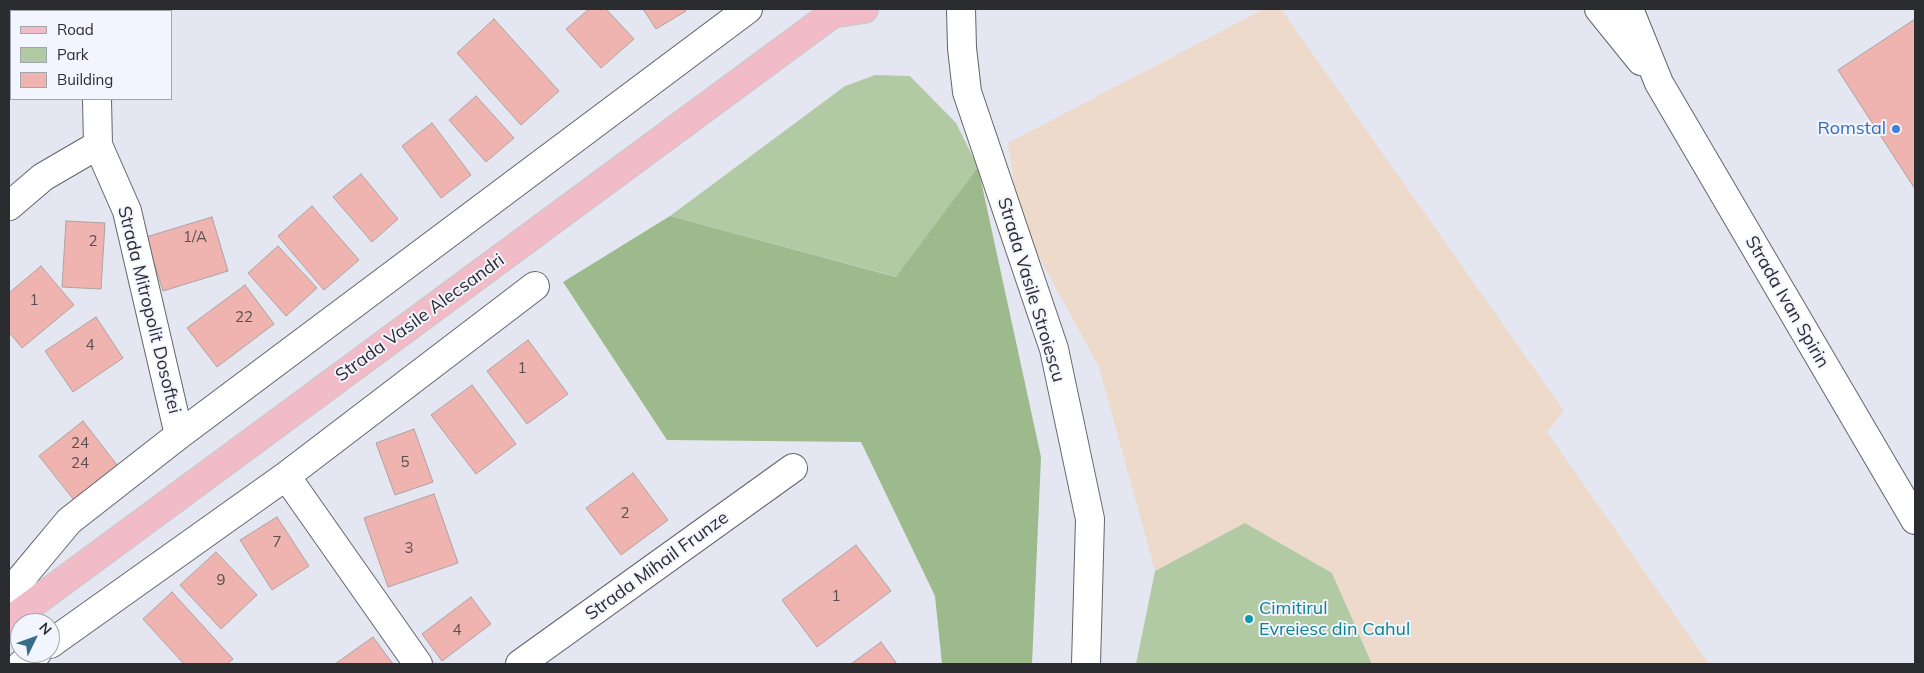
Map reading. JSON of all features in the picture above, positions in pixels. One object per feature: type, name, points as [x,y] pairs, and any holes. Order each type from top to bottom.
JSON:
[{"type":"main road","points":[[835,12],[864,9]]},
{"type":"main road","name":"Strada Vasile Alecsandri","points":[[9,621],[835,12]]},
{"type":"street","points":[[9,593],[69,521],[179,435],[748,9]]},
{"type":"street","name":"Strada Vasile Stroiescu","points":[[961,9],[962,48],[967,92],[1054,349],[1090,519],[1086,664]]},
{"type":"street","points":[[1599,9],[1659,83]]},
{"type":"street","points":[[1628,9],[1659,83]]},
{"type":"street","name":"Strada Ivan Spirin","points":[[1659,83],[1915,520]]},
{"type":"street","name":"Strada Mitropolit Dosoftei","points":[[96,100],[98,145],[128,211],[179,435]]},
{"type":"street","points":[[9,206],[43,177],[98,145]]},
{"type":"street","points":[[60,637],[286,476],[536,286]]},
{"type":"street","name":"Strada Mihail Frunze","points":[[520,664],[793,468]]},
{"type":"street","points":[[286,476],[418,664]]},
{"type":"shaded area","points":[[1264,9],[1281,9],[1564,411],[1547,432],[1709,664],[1372,664],[1332,573],[1245,523],[1155,571],[1099,367],[1020,222],[1008,143]]},
{"type":"green space","points":[[875,75],[910,76],[956,123],[978,167],[897,277],[670,216],[845,86]]},
{"type":"green space","points":[[978,167],[1041,457],[1032,664],[942,664],[935,596],[861,442],[667,440],[563,282],[670,216],[896,277]]},
{"type":"green space","name":"Cimitirul Evreiesc din Cahul","points":[[1245,523],[1332,573],[1372,664],[1136,664],[1155,571]]},
{"type":"building","points":[[589,9],[606,9],[634,39],[601,68],[566,29]]},
{"type":"building","points":[[643,9],[684,9],[686,11],[656,29]]},
{"type":"building","points":[[494,19],[559,91],[521,125],[457,53]]},
{"type":"building","name":"Romstal","points":[[1915,19],[1915,189],[1838,70]]},
{"type":"building","points":[[476,96],[514,138],[486,162],[449,120]]},
{"type":"building","points":[[432,123],[471,175],[441,198],[402,146]]},
{"type":"building","points":[[361,174],[398,219],[372,242],[333,197]]},
{"type":"building","points":[[312,206],[359,260],[324,290],[278,236]]},
{"type":"building","points":[[212,217],[228,271],[163,291],[146,237]]},
{"type":"building","points":[[66,221],[105,223],[101,289],[62,287]]},
{"type":"building","points":[[278,246],[317,288],[286,316],[248,273]]},
{"type":"building","points":[[41,266],[74,305],[22,348],[9,332],[9,293]]},
{"type":"building","points":[[245,285],[274,324],[217,367],[187,328]]},
{"type":"building","points":[[96,317],[123,358],[73,392],[45,351]]},
{"type":"building","points":[[528,340],[568,394],[527,424],[487,371]]},
{"type":"building","points":[[472,385],[516,444],[476,474],[431,415]]},
{"type":"building","points":[[83,421],[121,470],[78,505],[39,456]]},
{"type":"building","points":[[414,429],[433,482],[395,495],[376,443]]},
{"type":"building","points":[[633,473],[668,520],[621,555],[586,508]]},
{"type":"building","points":[[434,494],[458,563],[388,587],[364,518]]},
{"type":"building","points":[[277,517],[309,566],[272,590],[240,540]]},
{"type":"building","points":[[856,545],[891,591],[817,647],[782,600]]},
{"type":"building","points":[[216,552],[257,595],[221,629],[180,585]]},
{"type":"building","points":[[172,592],[233,659],[227,664],[184,664],[143,619]]},
{"type":"building","points":[[471,597],[491,624],[442,661],[422,634]]},
{"type":"building","points":[[373,637],[393,664],[335,664]]},
{"type":"building","points":[[881,642],[897,664],[851,664]]},
{"type":"place","name":"Romstal","points":[[1896,129]]},
{"type":"place","name":"Cimitirul Evreiesc din Cahul","points":[[1249,619]]}]
